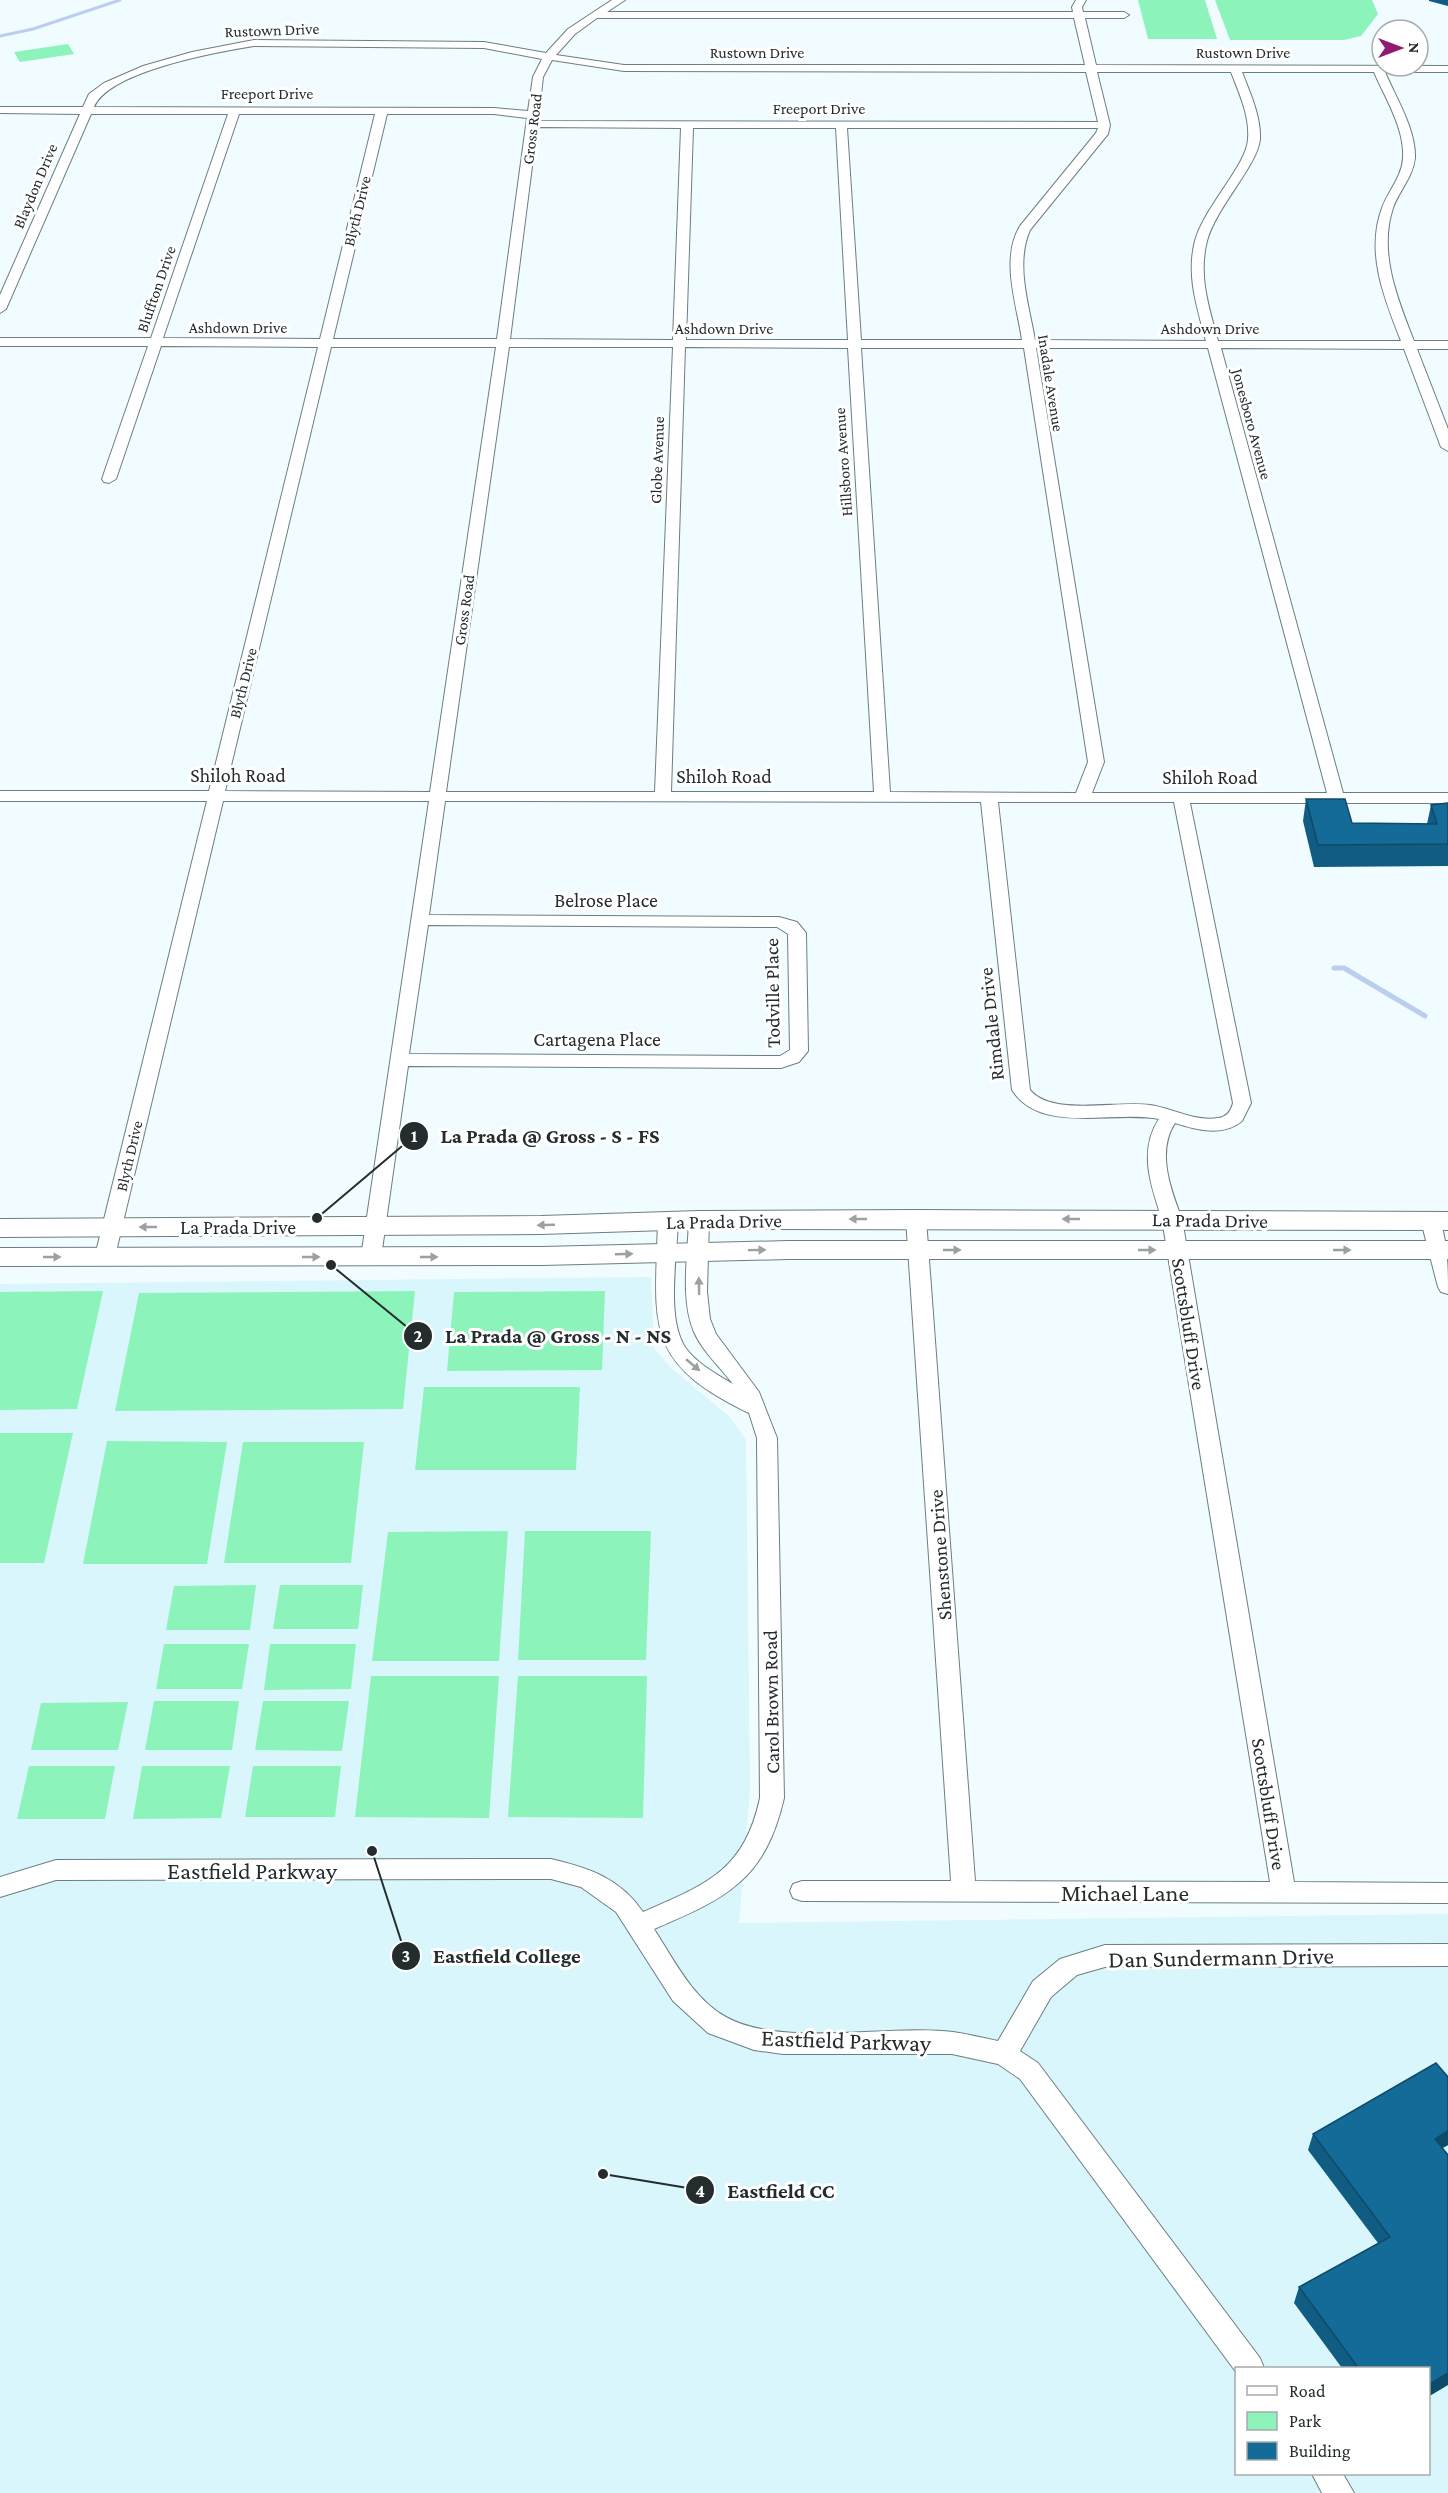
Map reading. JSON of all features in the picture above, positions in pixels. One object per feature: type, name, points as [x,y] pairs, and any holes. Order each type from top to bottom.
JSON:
[{"type":"main road","name":"La Prada Drive","points":[[0,1228],[541,1226],[699,1220],[1439,1221]]},
{"type":"main road","name":"La Prada Drive","points":[[0,1257],[370,1257],[919,1250],[1443,1250]]},
{"type":"street","name":"Gross Road","points":[[370,1257],[534,120],[538,77],[547,57],[569,32],[592,15],[620,0]]},
{"type":"street","points":[[1081,0],[1077,7],[1104,125]]},
{"type":"street","points":[[592,15],[1124,15]]},
{"type":"street","name":"Rustown Drive","points":[[87,110],[93,96],[117,80],[202,52],[254,43],[484,45],[589,66],[624,68],[1370,69]]},
{"type":"street","name":"Jonesboro Avenue","points":[[1235,69],[1252,121],[1254,141],[1250,153],[1210,214],[1202,233],[1196,262],[1198,289],[1336,798]]},
{"type":"street","name":"Rustown Drive","points":[[1430,69],[1448,69]]},
{"type":"street","points":[[1382,78],[1408,145],[1406,172],[1387,210],[1382,244],[1390,296],[1448,447]]},
{"type":"street","name":"Freeport Drive","points":[[0,110],[494,111],[534,120],[687,124],[1104,125]]},
{"type":"street","name":"Blaydon Drive","points":[[0,309],[87,110]]},
{"type":"street","name":"Bluffton Drive","points":[[110,479],[235,110]]},
{"type":"street","name":"Blyth Drive","points":[[105,1256],[382,110]]},
{"type":"street","name":"Globe Avenue","points":[[663,797],[687,124]]},
{"type":"street","name":"Hillsboro Avenue","points":[[841,124],[882,797]]},
{"type":"street","name":"Inadale Avenue","points":[[1082,798],[1096,762],[1016,260],[1018,243],[1024,229],[1102,134],[1104,125]]},
{"type":"street","name":"Ashdown Drive","points":[[0,342],[1448,345]]},
{"type":"street","name":"Shiloh Road","points":[[0,796],[1448,798]]},
{"type":"street","name":"Rimdale Drive","points":[[989,797],[1021,1090],[1027,1099],[1041,1107],[1130,1109],[1170,1116]]},
{"type":"street","points":[[1170,1116],[1199,1123],[1222,1124],[1234,1120],[1240,1112],[1242,1102],[1181,798]]},
{"type":"street","name":"Belrose Place","points":[[420,920],[779,922],[791,926]]},
{"type":"street","name":"Todville Place","points":[[791,926],[797,933],[799,1051],[793,1058]]},
{"type":"street","name":"Cartagena Place","points":[[400,1060],[781,1062],[793,1058]]},
{"type":"street","name":"Scottsbluff Drive","points":[[1170,1116],[1162,1125],[1157,1150],[1162,1192],[1172,1219],[1284,1892]]},
{"type":"street","name":"Shenstone Drive","points":[[916,1219],[964,1891]]},
{"type":"street","name":"Carol Brown Road","points":[[638,1925],[712,1892],[737,1873],[757,1849],[769,1817],[772,1798],[769,1453],[764,1423],[758,1411],[741,1380],[710,1342],[703,1328],[699,1311],[699,1220]]},
{"type":"street","points":[[668,1221],[666,1319],[670,1337],[678,1353],[696,1369],[758,1411]]},
{"type":"street","points":[[1439,1221],[1448,1287]]},
{"type":"street","name":"Eastfield Parkway","points":[[0,1887],[56,1870],[551,1869],[588,1878],[625,1905],[682,1993],[717,2025],[754,2039],[783,2043],[952,2043],[1004,2054],[1029,2072],[1066,2118],[1249,2367]]},
{"type":"street","name":"Michael Lane","points":[[802,1891],[1448,1893]]},
{"type":"street","name":"Dan Sundermann Drive","points":[[1004,2054],[1042,1989],[1069,1967],[1105,1956],[1448,1955]]},
{"type":"street","points":[[1327,2475],[1340,2493]]},
{"type":"shaded area","points":[[651,1277],[654,1348],[669,1366],[731,1418],[746,1440],[750,1789],[739,1923],[1448,1914],[1448,2493],[0,2493],[0,1284]]},
{"type":"green space","points":[[1138,0],[1205,0],[1217,39],[1148,39]]},
{"type":"green space","points":[[1215,0],[1372,0],[1378,14],[1375,18],[1370,18],[1370,24],[1361,36],[1344,40],[1230,40]]},
{"type":"green space","points":[[68,44],[74,54],[20,62],[14,52]]},
{"type":"green space","points":[[103,1291],[77,1409],[0,1410],[0,1292]]},
{"type":"green space","points":[[415,1291],[403,1409],[115,1411],[139,1293]]},
{"type":"green space","points":[[605,1291],[602,1370],[447,1371],[454,1292]]},
{"type":"green space","points":[[424,1387],[580,1387],[576,1470],[415,1470]]},
{"type":"green space","points":[[0,1433],[73,1433],[44,1563],[0,1563]]},
{"type":"green space","points":[[107,1441],[227,1442],[207,1564],[83,1564]]},
{"type":"green space","points":[[243,1442],[364,1442],[351,1563],[224,1563]]},
{"type":"green space","points":[[508,1531],[499,1661],[372,1661],[388,1532]]},
{"type":"green space","points":[[525,1531],[651,1531],[646,1660],[518,1660]]},
{"type":"green space","points":[[256,1585],[250,1630],[166,1630],[174,1586]]},
{"type":"green space","points":[[280,1585],[363,1585],[358,1629],[273,1629]]},
{"type":"green space","points":[[164,1644],[249,1644],[242,1689],[156,1689]]},
{"type":"green space","points":[[270,1644],[356,1644],[351,1689],[264,1690]]},
{"type":"green space","points":[[371,1676],[499,1676],[489,1818],[355,1817]]},
{"type":"green space","points":[[518,1676],[647,1676],[643,1818],[508,1817]]},
{"type":"green space","points":[[154,1701],[239,1701],[232,1750],[145,1750]]},
{"type":"green space","points":[[263,1701],[349,1701],[342,1751],[255,1750]]},
{"type":"green space","points":[[128,1702],[118,1750],[31,1750],[41,1703]]},
{"type":"green space","points":[[29,1766],[115,1766],[105,1819],[17,1819]]},
{"type":"green space","points":[[142,1766],[230,1766],[221,1818],[133,1819]]},
{"type":"green space","points":[[253,1766],[341,1766],[335,1817],[245,1817]]},
{"type":"building","points":[[1306,799],[1345,799],[1352,823],[1437,824],[1431,805],[1448,803],[1448,844],[1318,845]]},
{"type":"building","points":[[1436,2063],[1448,2077],[1448,2131],[1435,2139],[1448,2155],[1448,2373],[1430,2384],[1430,2367],[1354,2367],[1357,2366],[1299,2287],[1390,2237],[1313,2134]]},
{"type":"waterway","points":[[0,36],[33,29],[120,0]]},
{"type":"waterway","points":[[1334,968],[1344,968],[1425,1016]]},
{"type":"place","name":"La Prada @ Gross - S - FS","points":[[317,1218]]},
{"type":"place","name":"La Prada @ Gross - N - NS","points":[[331,1265]]},
{"type":"place","name":"Eastfield College","points":[[372,1851]]},
{"type":"place","name":"Eastfield CC","points":[[603,2174]]}]
